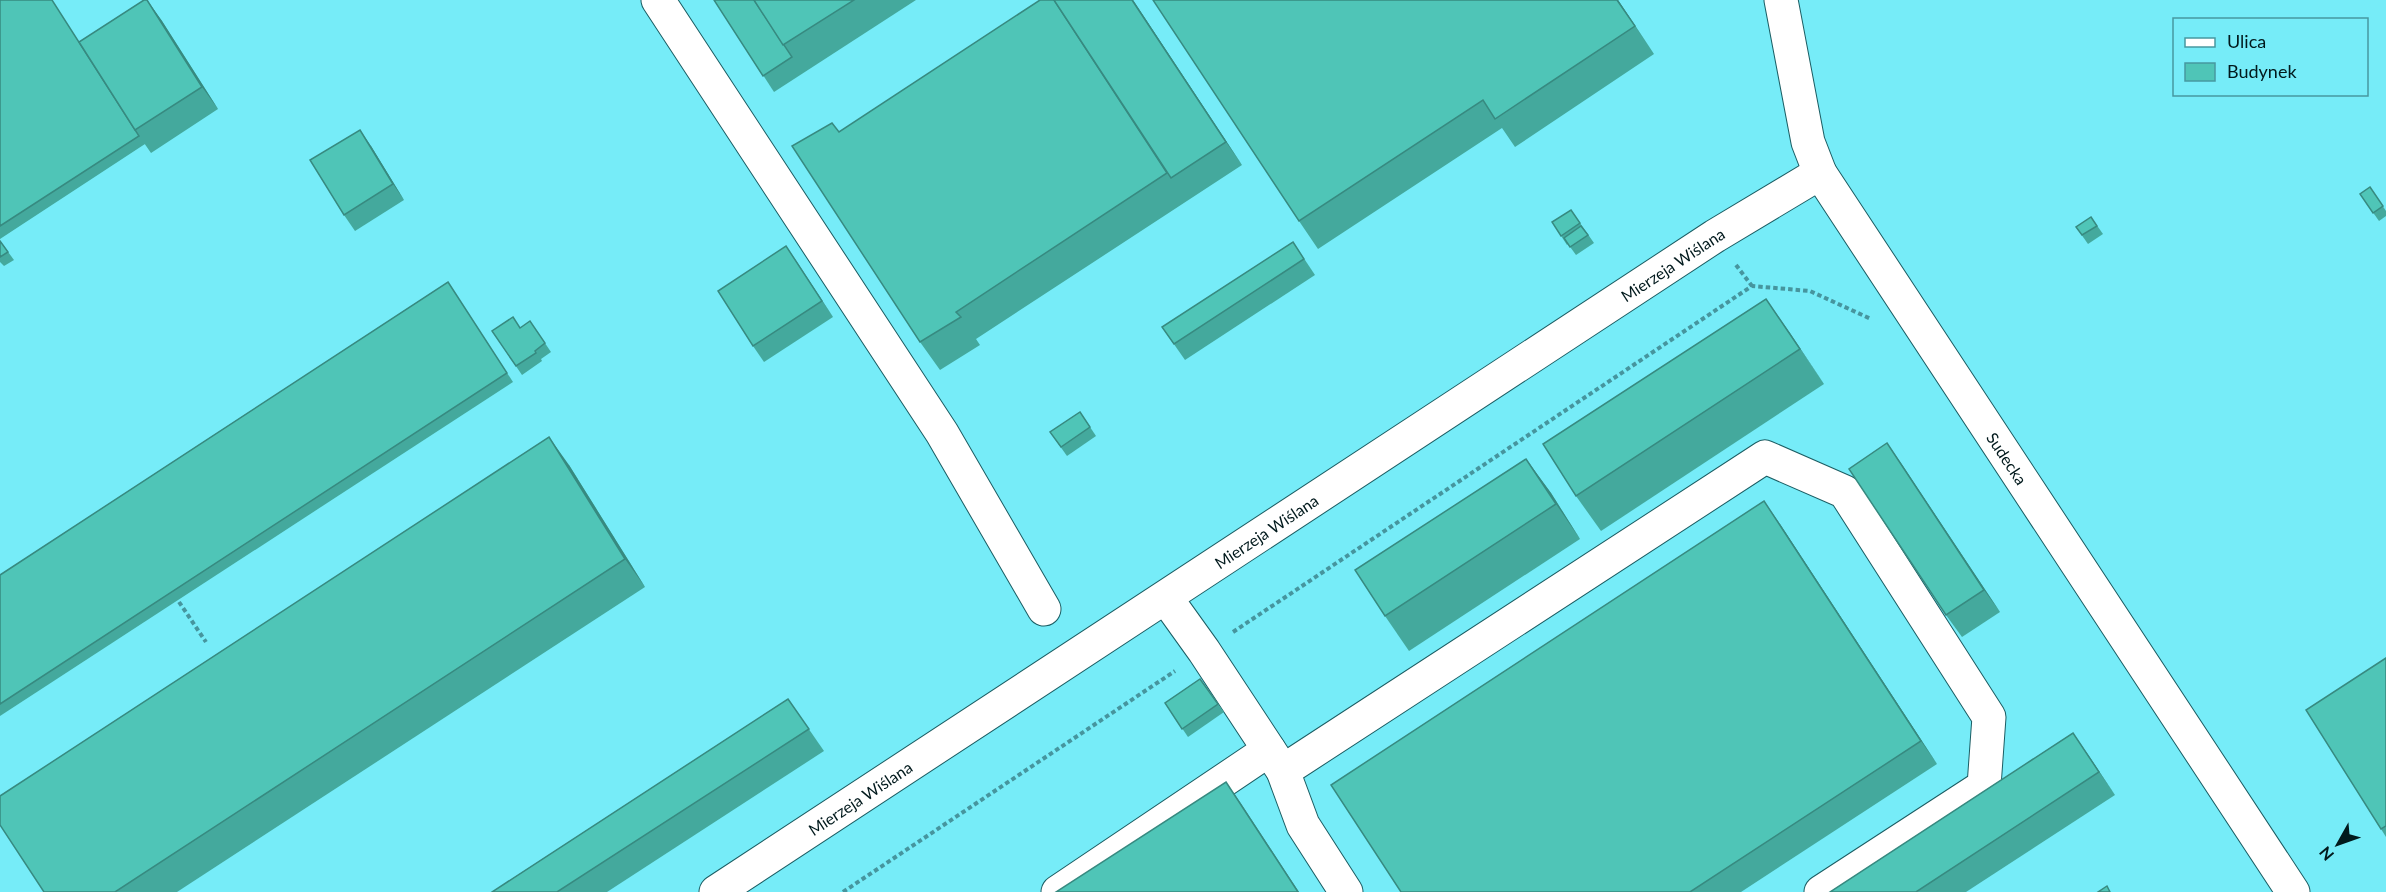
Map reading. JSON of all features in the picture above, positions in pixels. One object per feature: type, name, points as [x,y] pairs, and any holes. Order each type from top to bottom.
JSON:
[{"type":"street","points":[[658,0],[942,433],[1044,609]]},
{"type":"street","name":"Sudecka","points":[[1781,0],[1808,142],[1820,173],[2293,892]]},
{"type":"street","name":"Mierzeja Wiślana","points":[[716,892],[1715,236],[1820,173]]},
{"type":"street","points":[[1058,892],[1276,761],[1765,457],[1845,492],[1989,717],[1984,786],[1821,892]]},
{"type":"street","points":[[1166,598],[1204,651],[1276,761],[1303,825],[1346,892]]},
{"type":"path","points":[[843,892],[1752,286],[1810,291],[1872,320]]},
{"type":"path","points":[[179,602],[206,642]]},
{"type":"building","points":[[0,0],[52,0],[139,136],[0,226]]},
{"type":"building","points":[[147,0],[202,87],[135,130],[79,42]]},
{"type":"building","points":[[714,0],[754,0],[792,57],[763,76]]},
{"type":"building","points":[[754,0],[854,0],[783,45]]},
{"type":"building","points":[[1040,0],[1054,0],[1167,173],[956,312],[961,317],[920,342],[792,146],[832,123],[839,132]]},
{"type":"building","points":[[1054,0],[1132,0],[1226,142],[1171,178]]},
{"type":"building","points":[[1153,0],[1617,0],[1635,26],[1495,119],[1483,100],[1299,221]]},
{"type":"building","points":[[360,130],[393,184],[344,215],[310,160]]},
{"type":"building","points":[[2370,187],[2383,206],[2373,213],[2360,194]]},
{"type":"building","points":[[1571,210],[1580,223],[1561,236],[1552,222]]},
{"type":"building","points":[[2091,217],[2097,226],[2082,235],[2076,227]]},
{"type":"building","points":[[1581,226],[1588,235],[1570,247],[1564,238]]},
{"type":"building","points":[[0,241],[8,252],[0,257]]},
{"type":"building","points":[[1293,242],[1304,259],[1174,344],[1162,327]]},
{"type":"building","points":[[786,246],[822,301],[753,346],[718,291]]},
{"type":"building","points":[[448,282],[507,373],[0,704],[0,575]]},
{"type":"building","points":[[1766,299],[1800,349],[1576,496],[1543,444]]},
{"type":"building","points":[[513,317],[520,328],[530,321],[545,343],[535,351],[536,353],[516,366],[492,331]]},
{"type":"building","points":[[1080,412],[1090,427],[1061,447],[1050,432]]},
{"type":"building","points":[[549,437],[625,559],[115,892],[44,892],[0,825],[0,796]]},
{"type":"building","points":[[1887,443],[1984,590],[1946,615],[1849,469]]},
{"type":"building","points":[[1526,459],[1556,504],[1385,616],[1355,570]]},
{"type":"building","points":[[1764,501],[1921,741],[1690,892],[1401,892],[1331,785]]},
{"type":"building","points":[[2386,658],[2386,826],[2381,829],[2306,710]]},
{"type":"building","points":[[1200,679],[1218,704],[1182,729],[1165,703]]},
{"type":"building","points":[[788,699],[809,729],[557,892],[492,892]]},
{"type":"building","points":[[2073,733],[2099,772],[1916,892],[1830,892]]},
{"type":"building","points":[[1226,782],[1298,892],[1056,892]]},
{"type":"building","points":[[2107,886],[2110,892],[2098,892]]}]
